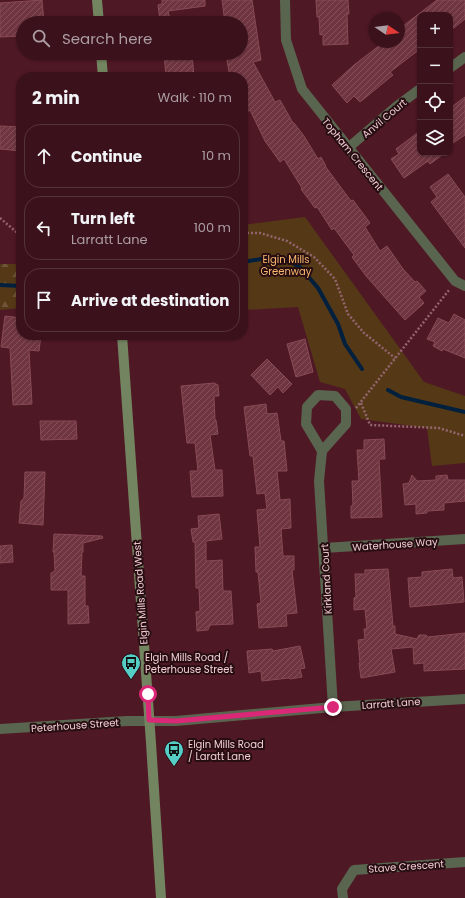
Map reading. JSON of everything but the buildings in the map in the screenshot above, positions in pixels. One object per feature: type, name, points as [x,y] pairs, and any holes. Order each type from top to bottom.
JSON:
[{"type":"main road","points":[[97,0],[98,16]]},
{"type":"main road","points":[[102,60],[103,72]]},
{"type":"main road","name":"Elgin Mills Road West","points":[[122,340],[161,898]]},
{"type":"street","name":"Topham Crescent","points":[[285,0],[286,40],[302,89],[455,282],[465,286]]},
{"type":"street","points":[[453,66],[465,57]]},
{"type":"street","name":"Anvil Court","points":[[348,148],[397,106],[417,91]]},
{"type":"street","points":[[318,395],[335,396],[346,409],[346,424],[322,451],[306,424],[307,407],[318,395]]},
{"type":"street","name":"Kirkland Court","points":[[322,451],[319,481],[333,707]]},
{"type":"street","name":"Waterhouse Way","points":[[324,548],[465,539]]},
{"type":"street","name":"Larratt Lane","points":[[149,720],[176,721],[333,707],[465,699]]},
{"type":"street","name":"Peterhouse Street","points":[[0,729],[149,720]]},
{"type":"street","name":"Stave Crescent","points":[[342,898],[342,889],[354,870],[465,862]]},
{"type":"path","points":[[0,218],[16,232]]},
{"type":"path","points":[[248,233],[260,233],[287,241],[314,257],[335,279],[348,314],[364,333],[394,358]]},
{"type":"path","points":[[356,408],[455,282]]},
{"type":"path","points":[[360,403],[370,425],[439,428],[465,436]]},
{"type":"green space","name":"Elgin Mills Greenway","points":[[305,217],[424,382],[465,396],[465,463],[432,466],[427,428],[361,419],[345,389],[320,382],[298,307],[248,310],[248,224]]},
{"type":"green space","points":[[0,264],[16,264],[16,308],[0,310]]},
{"type":"waterway","points":[[248,261],[267,258],[286,259],[301,268],[318,288],[338,324],[345,344],[362,369]]},
{"type":"waterway","points":[[0,285],[16,286]]},
{"type":"waterway","points":[[388,390],[401,397],[465,412]]},
{"type":"place","name":"Elgin Mills Road / Peterhouse Street","points":[[131,680]]},
{"type":"place","name":"Elgin Mills Road / Laratt Lane","points":[[174,767]]},
{"type":"route","points":[[148,694],[149,720],[176,721],[333,707]]}]
